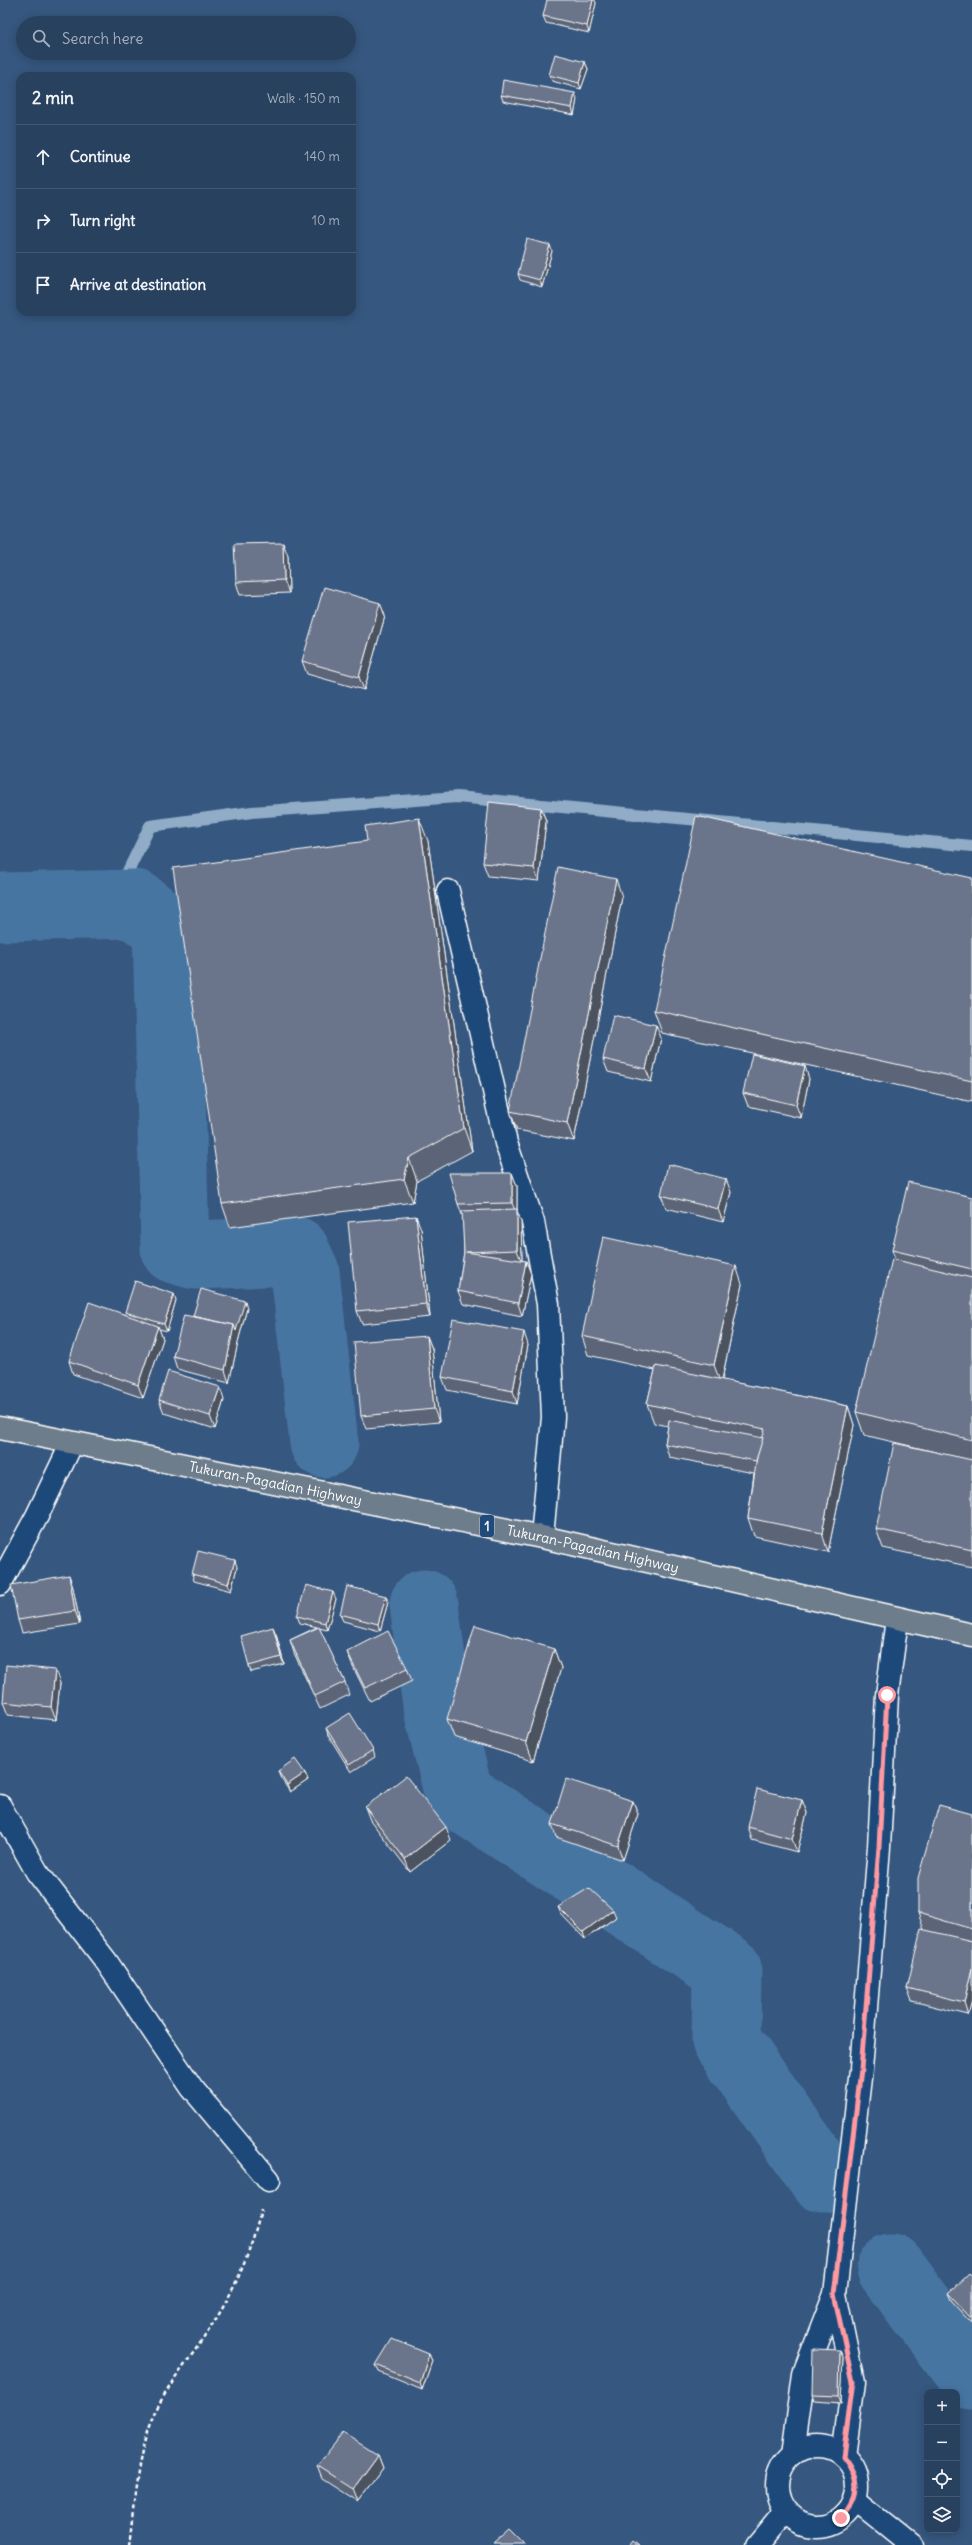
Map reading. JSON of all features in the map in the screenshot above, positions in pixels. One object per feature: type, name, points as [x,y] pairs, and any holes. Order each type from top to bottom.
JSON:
[{"type":"highway","name":"Tukuran-Pagadian Highway","points":[[0,1428],[542,1537],[896,1619],[972,1635]]},
{"type":"street","points":[[448,891],[506,1143],[533,1222],[548,1304],[553,1417],[542,1537]]},
{"type":"street","points":[[0,1584],[72,1443]]},
{"type":"street","points":[[793,2454],[804,2374],[834,2294],[861,2069],[879,1847],[887,1695],[896,1619]]},
{"type":"street","points":[[0,1806],[37,1872],[106,1960],[192,2088],[269,2180]]},
{"type":"street","points":[[834,2294],[853,2382],[843,2456]]},
{"type":"street","points":[[819,2446],[832,2449],[843,2456],[851,2466],[856,2477],[857,2489],[855,2500],[841,2518],[820,2526],[807,2524],[795,2519],[786,2511],[778,2494],[778,2475],[784,2463],[793,2454],[805,2448],[819,2446]]},
{"type":"street","points":[[855,2500],[911,2545]]},
{"type":"street","points":[[757,2545],[786,2511]]},
{"type":"path","points":[[129,2545],[148,2431],[168,2389],[208,2332],[236,2283],[256,2233],[269,2180]]},
{"type":"building","points":[[547,0],[593,0],[587,26],[543,16]]},
{"type":"building","points":[[555,54],[585,62],[579,83],[549,75]]},
{"type":"building","points":[[503,80],[575,93],[572,108],[501,95]]},
{"type":"building","points":[[527,239],[550,245],[540,280],[518,274]]},
{"type":"building","points":[[283,543],[284,580],[236,582],[234,544]]},
{"type":"building","points":[[324,587],[380,603],[359,677],[302,661]]},
{"type":"building","points":[[489,802],[541,808],[534,868],[483,863]]},
{"type":"building","points":[[696,816],[972,878],[972,1081],[654,1010]]},
{"type":"building","points":[[419,818],[464,1128],[409,1158],[404,1179],[222,1204],[173,868],[367,841],[365,826]]},
{"type":"building","points":[[558,867],[616,879],[567,1123],[510,1111]]},
{"type":"building","points":[[613,1015],[656,1025],[646,1069],[603,1059]]},
{"type":"building","points":[[752,1054],[805,1066],[796,1105],[743,1093]]},
{"type":"building","points":[[668,1164],[726,1179],[718,1209],[661,1195]]},
{"type":"building","points":[[449,1173],[512,1173],[512,1203],[458,1204]]},
{"type":"building","points":[[908,1182],[972,1197],[972,1269],[892,1250]]},
{"type":"building","points":[[517,1209],[517,1250],[466,1252],[526,1261],[518,1303],[458,1291],[464,1252],[462,1211]]},
{"type":"building","points":[[416,1216],[426,1304],[357,1311],[348,1222]]},
{"type":"building","points":[[603,1237],[736,1266],[714,1365],[582,1336]]},
{"type":"building","points":[[892,1259],[972,1278],[972,1440],[856,1412]]},
{"type":"building","points":[[135,1281],[174,1294],[164,1324],[125,1312]]},
{"type":"building","points":[[201,1289],[245,1301],[236,1331],[234,1325],[193,1316]]},
{"type":"building","points":[[89,1302],[158,1326],[138,1385],[69,1361]]},
{"type":"building","points":[[184,1315],[234,1325],[225,1370],[173,1356]]},
{"type":"building","points":[[453,1319],[524,1332],[513,1391],[442,1377]]},
{"type":"building","points":[[427,1336],[434,1409],[361,1416],[354,1342]]},
{"type":"building","points":[[656,1366],[848,1406],[822,1533],[748,1518],[757,1457],[765,1429],[647,1404]]},
{"type":"building","points":[[168,1371],[220,1387],[210,1416],[159,1400]]},
{"type":"building","points":[[669,1420],[763,1438],[756,1461],[665,1444]]},
{"type":"building","points":[[894,1443],[972,1460],[972,1550],[876,1529]]},
{"type":"building","points":[[198,1551],[235,1560],[228,1584],[192,1574]]},
{"type":"building","points":[[69,1575],[75,1611],[18,1620],[11,1585]]},
{"type":"building","points":[[306,1585],[333,1592],[325,1623],[297,1616]]},
{"type":"building","points":[[347,1586],[386,1596],[378,1624],[340,1614]]},
{"type":"building","points":[[475,1625],[554,1649],[526,1742],[447,1719]]},
{"type":"building","points":[[273,1627],[281,1657],[249,1666],[241,1636]]},
{"type":"building","points":[[319,1627],[345,1682],[315,1696],[290,1640]]},
{"type":"building","points":[[388,1631],[407,1668],[365,1688],[347,1652]]},
{"type":"building","points":[[6,1665],[55,1670],[51,1707],[3,1702]]},
{"type":"building","points":[[350,1713],[373,1750],[349,1765],[326,1728]]},
{"type":"building","points":[[295,1759],[305,1773],[287,1785],[278,1771]]},
{"type":"building","points":[[406,1776],[446,1827],[405,1859],[365,1807]]},
{"type":"building","points":[[566,1779],[633,1801],[618,1846],[552,1824]]},
{"type":"building","points":[[757,1789],[802,1800],[792,1839],[748,1827]]},
{"type":"building","points":[[939,1805],[972,1814],[972,1929],[918,1913],[918,1878]]},
{"type":"building","points":[[589,1888],[613,1910],[583,1932],[558,1907]]},
{"type":"building","points":[[921,1929],[972,1941],[972,1968],[964,2002],[907,1988]]},
{"type":"building","points":[[969,2274],[972,2277],[972,2317],[949,2293]]},
{"type":"building","points":[[392,2339],[429,2354],[420,2383],[376,2365]]},
{"type":"building","points":[[813,2349],[840,2350],[839,2396],[812,2395]]},
{"type":"building","points":[[343,2433],[378,2455],[353,2489],[317,2466]]},
{"type":"building","points":[[510,2530],[525,2545],[493,2545]]},
{"type":"building","points":[[634,2540],[640,2545],[630,2545]]},
{"type":"waterway","points":[[112,904],[150,826],[252,812],[457,797],[972,846]]},
{"type":"waterway","points":[[0,907],[135,904],[167,929],[175,1249],[195,1255],[295,1251],[305,1272],[324,1443]]},
{"type":"waterway","points":[[424,1604],[437,1705],[459,1795],[727,1969],[726,2040],[823,2178]]},
{"type":"waterway","points":[[891,2268],[972,2376]]},
{"type":"route","points":[[841,2518],[850,2510],[855,2500],[857,2489],[856,2477],[851,2466],[843,2456],[853,2382],[847,2348],[834,2294],[861,2069],[879,1847],[887,1695]]}]
